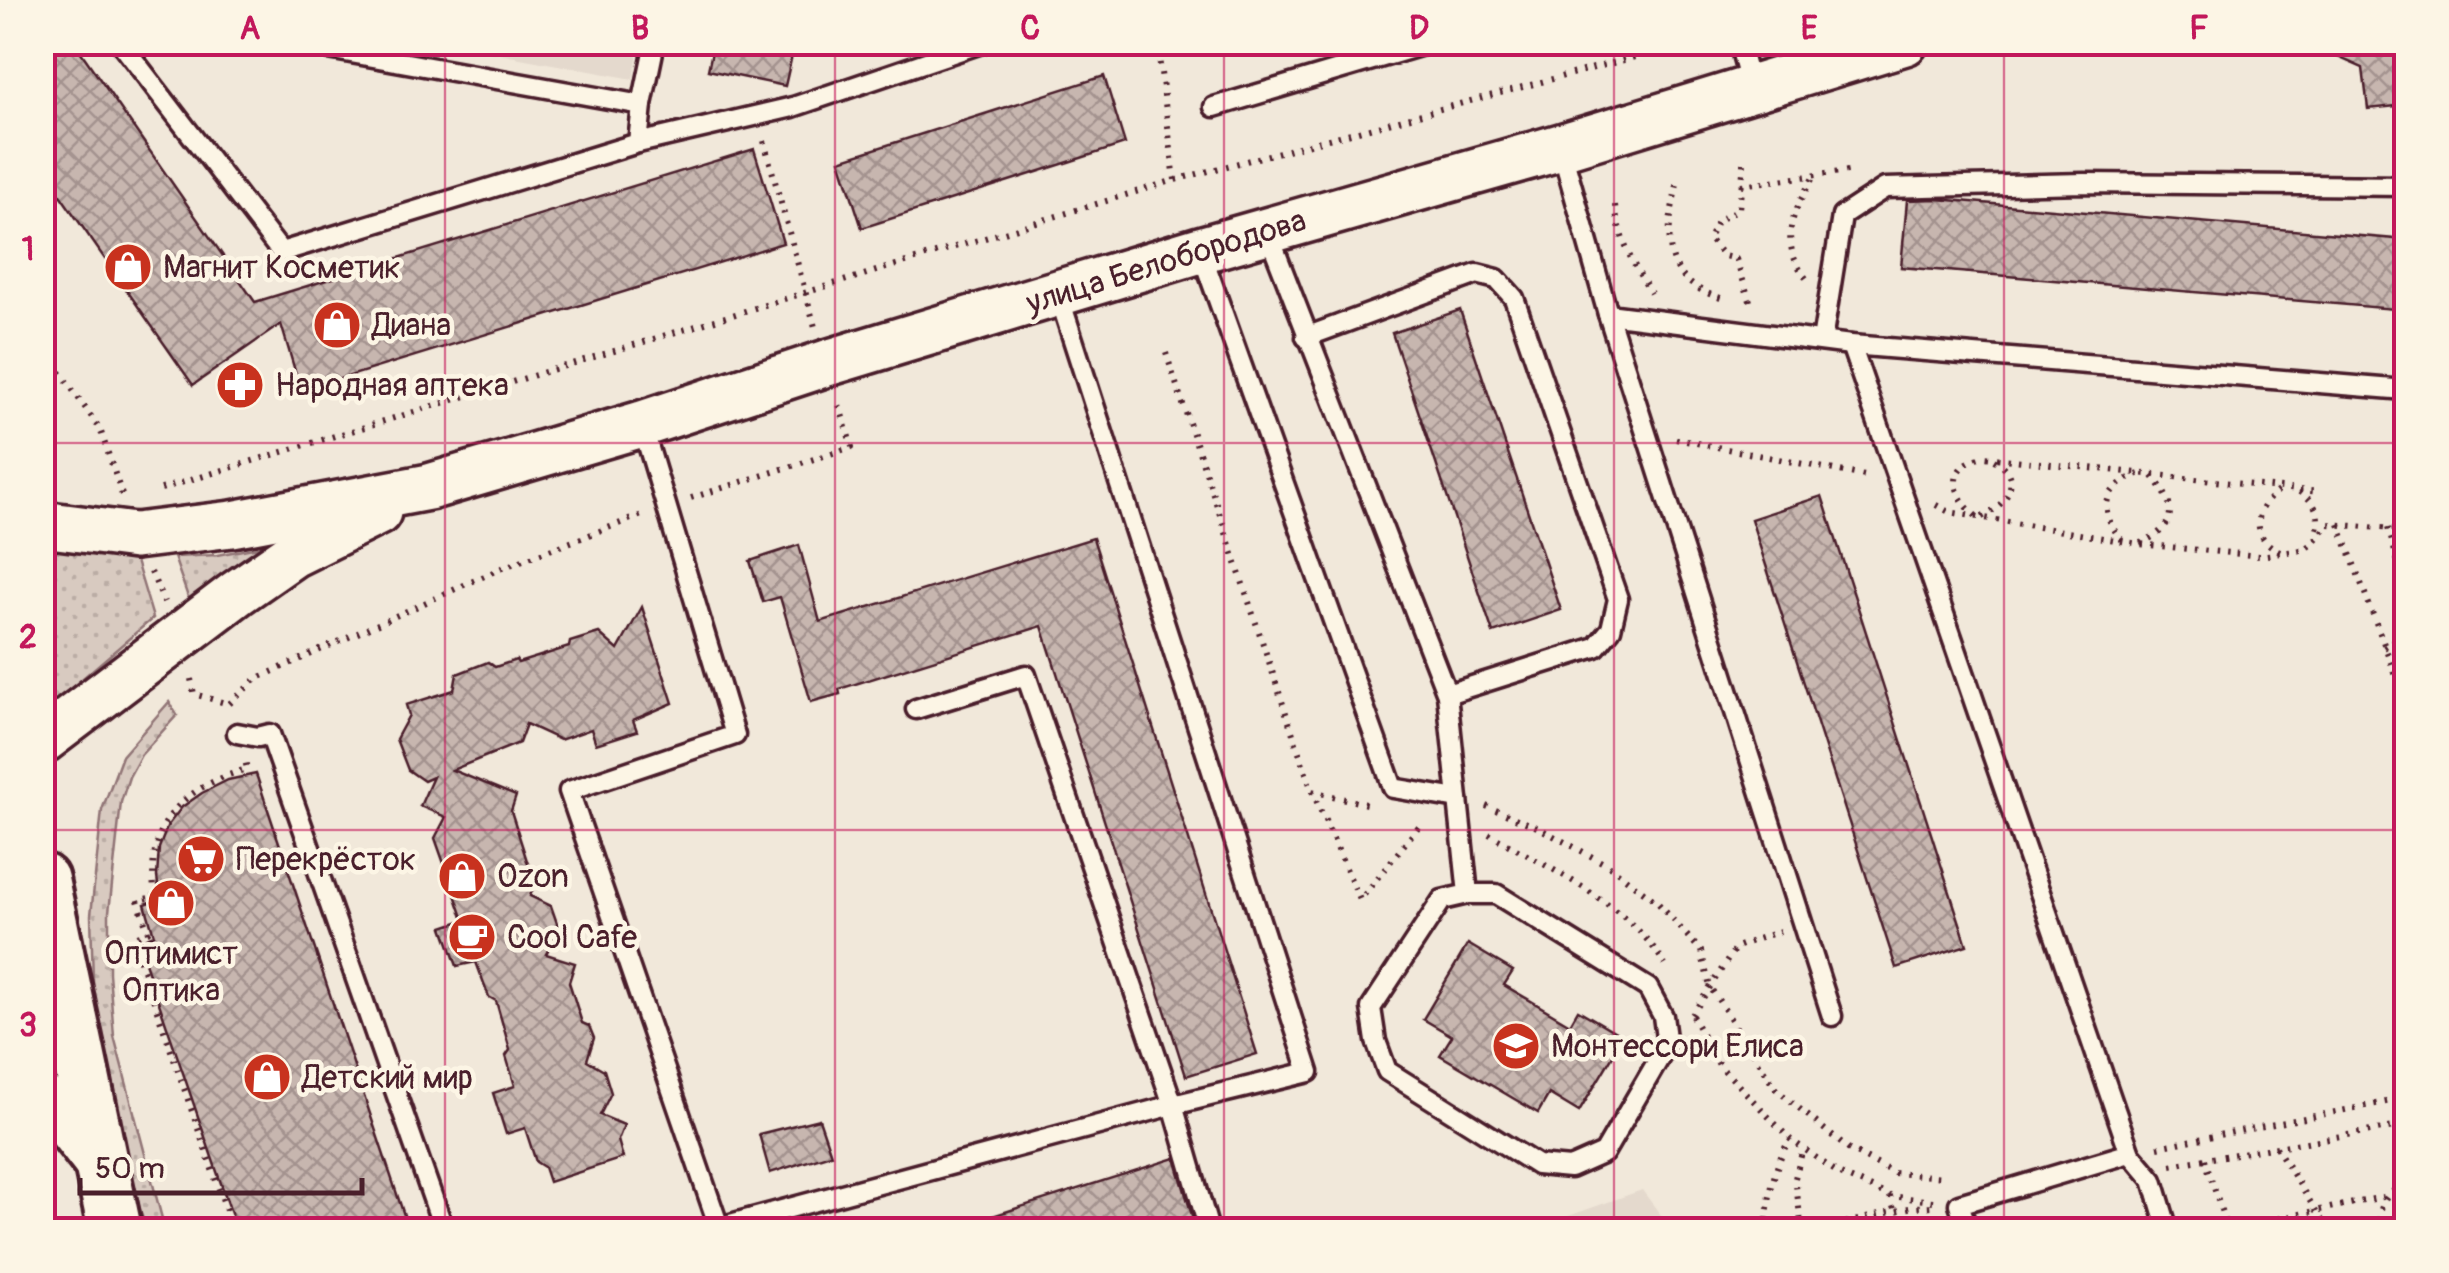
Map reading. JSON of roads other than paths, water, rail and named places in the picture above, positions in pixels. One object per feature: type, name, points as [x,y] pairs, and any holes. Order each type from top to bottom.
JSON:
[{"type":"main road","points":[[42,880],[115,1230]]},
{"type":"main road","points":[[42,1102],[67,1119],[99,1160]]},
{"type":"street","name":"улица Белобородова","points":[[429,486],[642,424],[1058,292],[1560,147],[1905,42]]},
{"type":"street","points":[[42,524],[135,536],[232,524],[429,486]]},
{"type":"street","points":[[42,741],[293,554],[429,486]]},
{"type":"lane","points":[[120,42],[280,252],[638,144],[793,107],[985,42]]},
{"type":"lane","points":[[288,42],[642,105]]},
{"type":"lane","points":[[638,144],[655,42]]},
{"type":"lane","points":[[1214,107],[1433,42]]},
{"type":"lane","points":[[1739,42],[1752,89]]},
{"type":"lane","points":[[1560,147],[1608,314],[1832,1016]]},
{"type":"lane","points":[[1822,341],[1842,216],[1885,188],[2084,183],[2406,186]]},
{"type":"lane","points":[[1266,230],[1447,694],[1468,894]]},
{"type":"lane","points":[[1200,250],[1393,788],[1458,799]]},
{"type":"lane","points":[[1306,337],[1477,274],[1497,280],[1514,298],[1618,599],[1610,629],[1596,647],[1447,694]]},
{"type":"lane","points":[[642,424],[735,735],[569,791],[714,1229],[1309,1072],[1058,292]]},
{"type":"lane","points":[[1608,314],[1850,346],[2406,390]]},
{"type":"lane","points":[[1850,346],[2130,1153],[2153,1180],[2168,1230]]},
{"type":"lane","points":[[916,709],[1026,676],[1173,1105],[1209,1230]]},
{"type":"lane","points":[[237,733],[258,737],[270,734],[444,1230]]},
{"type":"lane","points":[[1468,894],[1496,894],[1648,988],[1663,1016],[1667,1045],[1604,1153],[1570,1168],[1536,1165],[1387,1071],[1376,1041],[1371,1008],[1442,900],[1468,894]]},
{"type":"lane","points":[[42,987],[52,934]]},
{"type":"lane","points":[[1968,1230],[1959,1204],[2130,1153]]},
{"type":"place","name":"Магнит Косметик","points":[[128,267]]},
{"type":"place","name":"Диана","points":[[337,325]]},
{"type":"place","name":"Народная аптека","points":[[240,385]]},
{"type":"place","name":"Перекрёсток","points":[[201,859]]},
{"type":"place","name":"Ozon","points":[[462,876]]},
{"type":"place","name":"Оптимист Оптика","points":[[171,903]]},
{"type":"place","name":"Cool Cafe","points":[[472,937]]},
{"type":"place","name":"Монтессори Елиса","points":[[1516,1046]]},
{"type":"place","name":"Детский мир","points":[[267,1077]]}]
